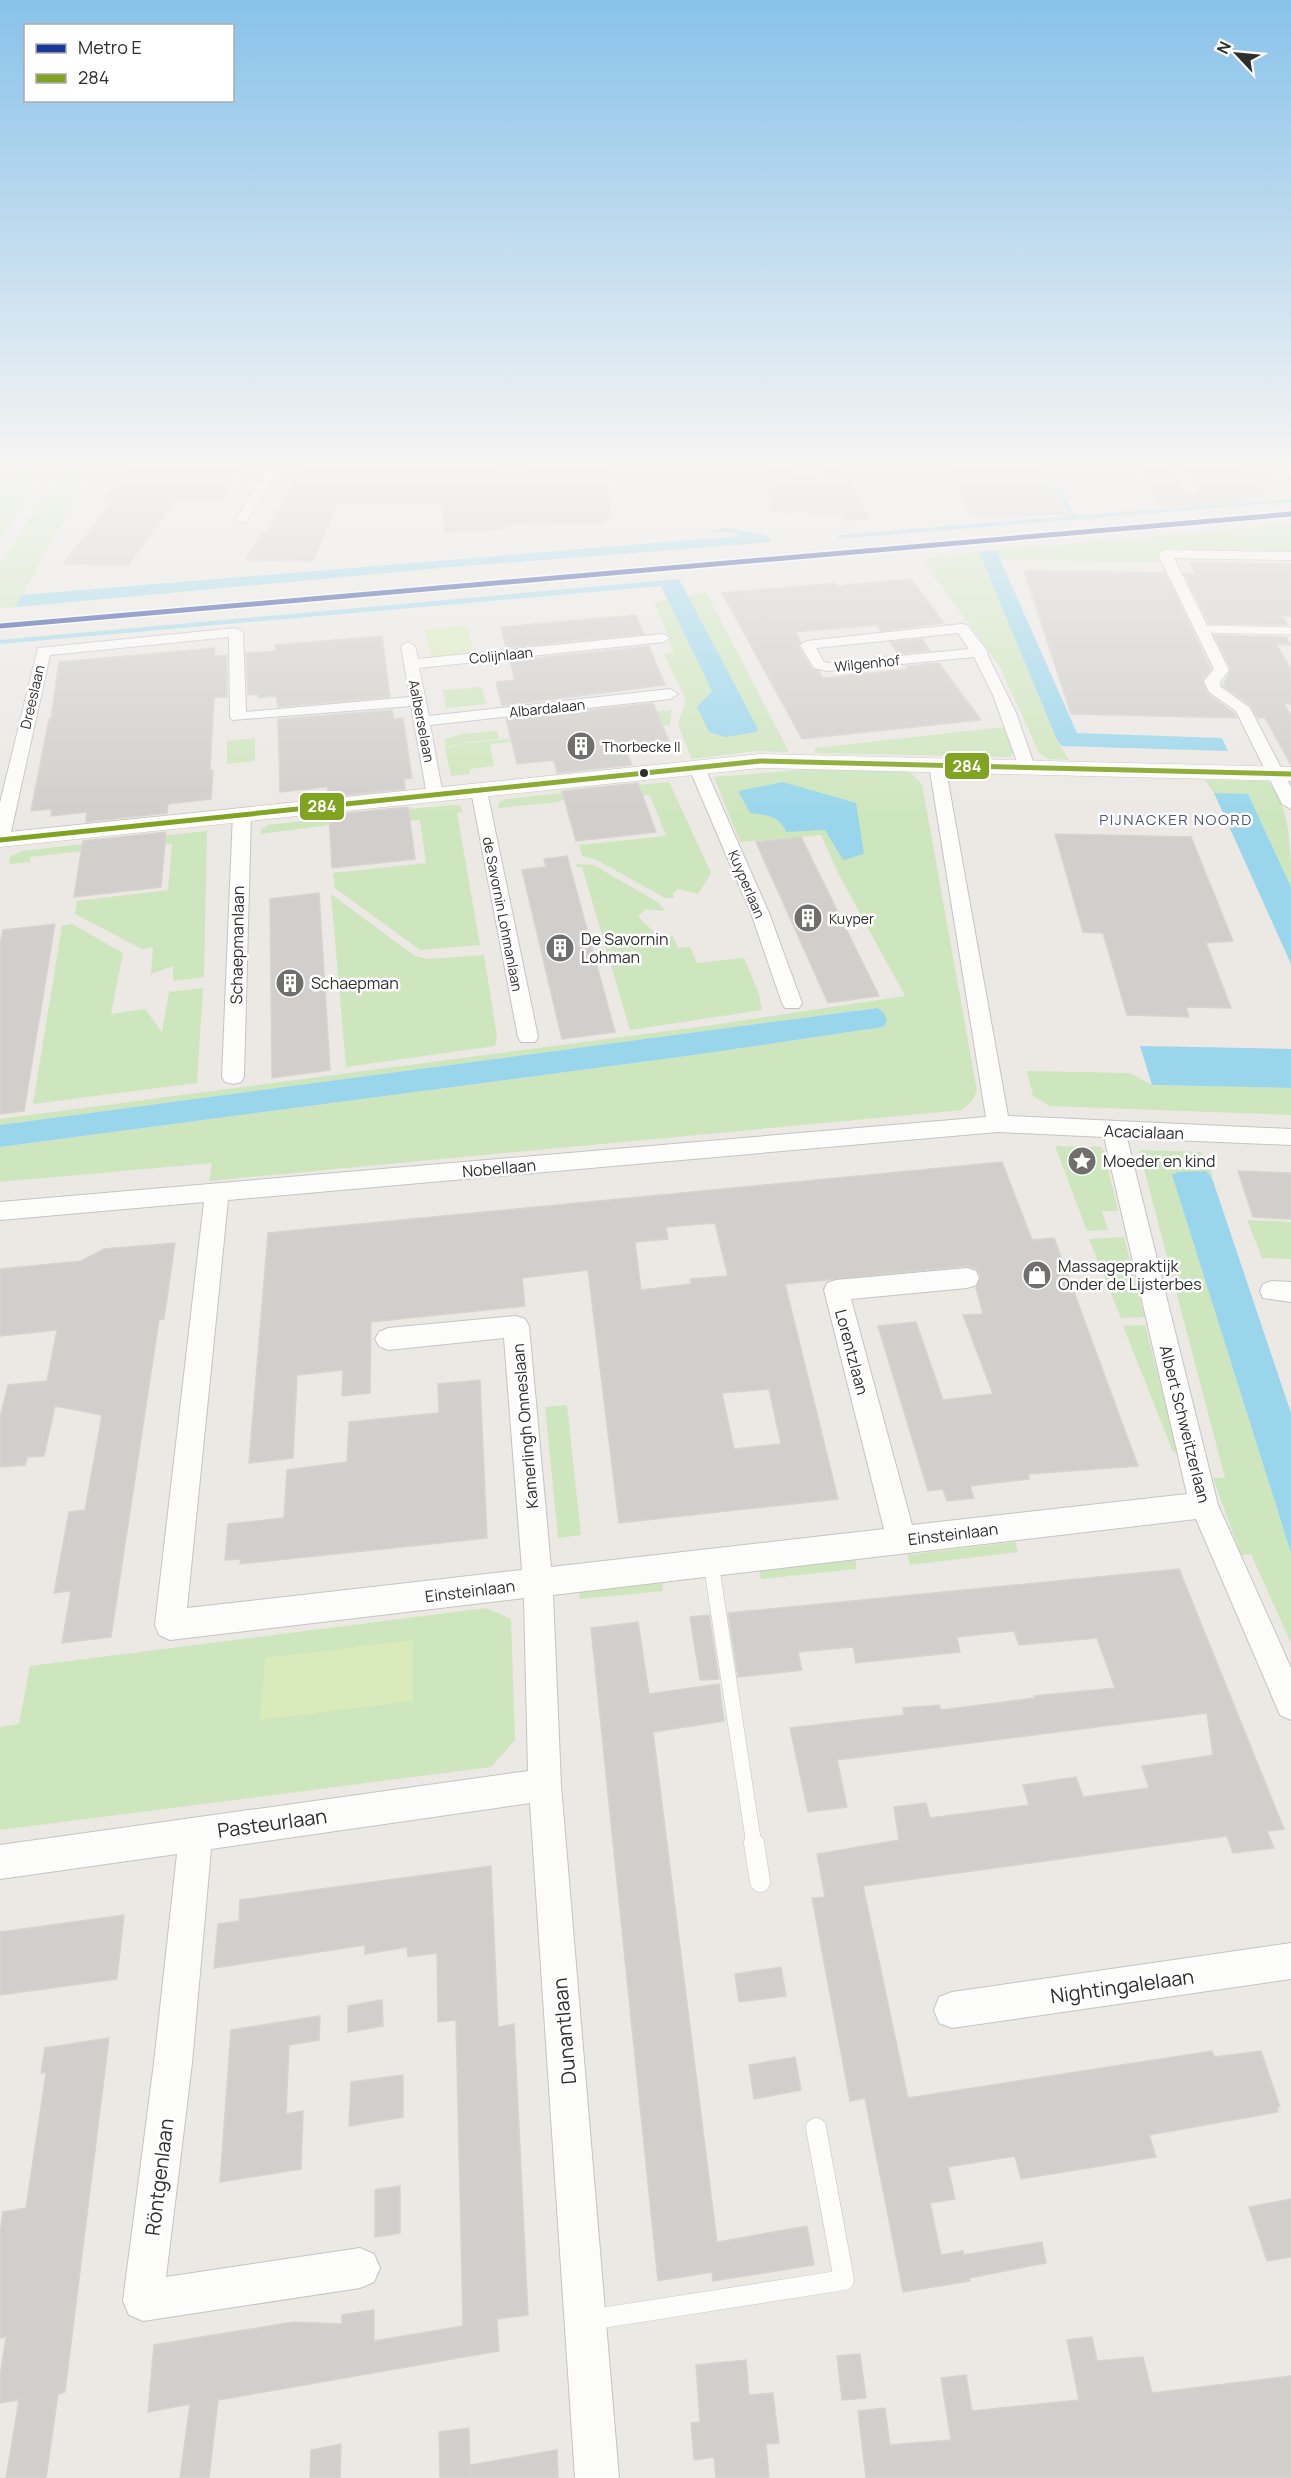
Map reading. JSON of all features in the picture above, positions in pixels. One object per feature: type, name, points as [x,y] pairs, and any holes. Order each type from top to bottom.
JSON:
[{"type":"street","points":[[1180,584],[1222,670],[1212,681],[1214,689],[1242,708],[1283,773],[1291,804]]},
{"type":"street","name":"Wilgenhof","points":[[981,652],[828,667],[819,665],[807,645],[963,628],[981,652],[1012,723],[1027,767]]},
{"type":"street","name":"Dreeslaan","points":[[0,840],[17,738],[43,651],[236,632],[238,717],[417,701]]},
{"type":"street","name":"Colijnlaan","points":[[411,664],[663,638]]},
{"type":"street","name":"Aalberselaan","points":[[408,646],[417,701],[424,721],[435,795]]},
{"type":"street","name":"Albardalaan","points":[[424,721],[670,694]]},
{"type":"street","points":[[0,840],[242,813],[760,761],[1283,773]]},
{"type":"street","points":[[937,765],[998,1124]]},
{"type":"street","name":"Kuyperlaan","points":[[697,768],[760,913],[792,1003]]},
{"type":"street","name":"de Savornin Lohmanlaan","points":[[479,791],[528,1037]]},
{"type":"street","name":"Schaepmanlaan","points":[[233,1077],[242,813]]},
{"type":"street","name":"Acacialaan","points":[[998,1124],[1114,1131],[1291,1137]]},
{"type":"street","name":"Nobellaan","points":[[0,1211],[998,1124]]},
{"type":"street","name":"Albert Schweitzerlaan","points":[[1114,1131],[1204,1505],[1291,1704]]},
{"type":"street","name":"Einsteinlaan","points":[[217,1192],[170,1625],[1204,1505]]},
{"type":"street","name":"Lorentzlaan","points":[[902,1541],[836,1290],[967,1278]]},
{"type":"street","name":"Kamerlingh Onneslaan","points":[[388,1339],[516,1326],[538,1583]]},
{"type":"street","name":"Dunantlaan","points":[[538,1583],[545,1785],[587,2320],[597,2478]]},
{"type":"street","name":"Pasteurlaan","points":[[0,1862],[545,1785]]},
{"type":"street","name":"Röntgenlaan","points":[[196,1834],[173,2064],[143,2301],[360,2268]]},
{"type":"street","name":"Nightingalelaan","points":[[952,2010],[1291,1961]]},
{"type":"lane","points":[[1203,629],[1291,631]]},
{"type":"lane","points":[[711,1563],[760,1882]]},
{"type":"lane","points":[[587,2320],[844,2280],[816,2128]]},
{"type":"green space","points":[[0,584],[29,584],[16,607],[0,608]]},
{"type":"green space","points":[[940,584],[992,584],[1057,740],[1069,760],[1048,759],[1039,753],[1000,667]]},
{"type":"green space","points":[[706,592],[789,752],[756,751],[692,759],[678,725],[686,700],[664,654],[674,652],[654,602]]},
{"type":"green space","points":[[466,625],[475,653],[432,657],[424,630]]},
{"type":"green space","points":[[482,687],[486,704],[446,708],[443,690]]},
{"type":"green space","points":[[672,710],[670,725],[490,744],[494,766],[470,769],[470,774],[451,776],[445,749],[465,743],[529,737],[527,724]]},
{"type":"green space","points":[[1003,727],[1014,753],[1010,757],[815,753],[815,748]]},
{"type":"green space","points":[[497,731],[499,739],[466,742],[445,748],[445,739],[463,734]]},
{"type":"green space","points":[[255,738],[255,761],[227,764],[227,741]]},
{"type":"green space","points":[[815,769],[910,772],[922,784],[977,1091],[972,1101],[962,1110],[209,1181],[212,1163],[0,1182],[0,1147],[694,1055],[883,1027],[887,1021],[884,1013],[876,1008],[0,1125],[0,1119],[713,1025],[905,996],[839,875],[821,835],[740,842],[714,777]]},
{"type":"green space","points":[[1205,780],[1268,781],[1276,792],[1285,817],[1290,845],[1291,887],[1248,794],[1214,793]]},
{"type":"green space","points":[[669,782],[711,873],[698,894],[678,889],[673,893],[674,898],[665,898],[595,859],[582,856],[579,845],[666,836],[650,795],[608,798],[605,788]]},
{"type":"green space","points":[[587,790],[558,802],[498,808],[499,802],[507,799]]},
{"type":"green space","points":[[461,806],[462,812],[457,813],[480,945],[420,950],[335,888],[333,873],[426,863],[420,820],[373,824],[374,812]]},
{"type":"green space","points":[[357,815],[358,821],[261,834],[261,830],[268,825]]},
{"type":"green space","points":[[207,831],[204,977],[173,981],[173,966],[151,974],[153,947],[142,949],[75,914],[77,901],[168,890],[172,844],[131,848],[133,839]]},
{"type":"green space","points":[[110,841],[109,848],[30,857],[30,862],[9,864],[10,857],[22,851]]},
{"type":"green space","points":[[576,864],[594,865],[659,903],[665,911],[645,909],[638,917],[662,939],[673,936],[678,948],[690,947],[697,963],[744,958],[759,994],[762,1010],[630,1030],[582,867],[577,867]]},
{"type":"green space","points":[[331,894],[415,956],[428,959],[484,955],[497,1037],[495,1046],[346,1067]]},
{"type":"green space","points":[[72,924],[123,953],[111,1014],[145,1009],[162,1032],[169,992],[203,988],[197,1083],[33,1104],[62,926]]},
{"type":"green space","points":[[1027,1071],[1130,1073],[1152,1085],[1291,1088],[1291,1115],[1050,1106],[1033,1096]]},
{"type":"green space","points":[[1055,1146],[1101,1147],[1118,1211],[1102,1211],[1108,1230],[1087,1231]]},
{"type":"green space","points":[[1139,1150],[1201,1152],[1211,1167],[1212,1178],[1206,1171],[1172,1175],[1291,1553],[1291,1643],[1251,1554],[1241,1555],[1213,1478],[1225,1478]]},
{"type":"green space","points":[[1247,1220],[1291,1222],[1291,1259],[1262,1258]]},
{"type":"green space","points":[[1124,1237],[1145,1317],[1121,1318],[1089,1239]]},
{"type":"green space","points":[[1145,1325],[1178,1452],[1173,1452],[1123,1326]]},
{"type":"green space","points":[[567,1405],[581,1535],[558,1538],[545,1407]]},
{"type":"green space","points":[[1015,1542],[1018,1552],[910,1565],[907,1555]]},
{"type":"green space","points":[[856,1560],[856,1569],[761,1579],[759,1569]]},
{"type":"green space","points":[[662,1580],[663,1591],[580,1599],[579,1589]]},
{"type":"green space","points":[[486,1608],[511,1619],[515,1740],[491,1767],[0,1830],[0,1727],[19,1724],[30,1666]]},
{"type":"green space","points":[[413,1640],[413,1701],[260,1720],[265,1658]]},
{"type":"water","points":[[160,584],[271,584],[16,607],[22,595]]},
{"type":"water","points":[[627,584],[681,584],[758,729],[756,732],[725,737],[709,732],[697,707],[712,691],[661,586],[0,644],[0,640]]},
{"type":"water","points":[[992,584],[1011,584],[1077,733],[1222,738],[1228,751],[1062,746],[1057,740]]},
{"type":"water","points":[[783,782],[856,803],[864,854],[843,860],[825,830],[786,832],[776,819],[767,815],[750,813],[738,791]]},
{"type":"water","points":[[1214,793],[1248,794],[1291,887],[1291,964]]},
{"type":"water","points":[[877,1008],[884,1013],[887,1021],[883,1027],[694,1055],[0,1147],[0,1125]]},
{"type":"water","points":[[1140,1046],[1291,1049],[1291,1088],[1152,1085]]},
{"type":"water","points":[[1206,1171],[1212,1178],[1291,1413],[1291,1553],[1172,1175],[1178,1172]]},
{"type":"building","points":[[828,584],[835,584],[837,586],[914,584],[944,623],[881,631],[877,625],[795,632],[801,642],[798,646],[812,669],[819,671],[823,678],[908,669],[906,666],[939,663],[981,720],[802,739],[722,593]]},
{"type":"building","points":[[1028,584],[1170,584],[1211,669],[1202,680],[1207,693],[1234,713],[1237,718],[1071,714]]},
{"type":"building","points":[[1189,584],[1291,584],[1291,616],[1282,616],[1288,625],[1209,624]]},
{"type":"building","points":[[636,615],[644,634],[506,648],[501,627]]},
{"type":"building","points":[[1214,635],[1286,637],[1291,645],[1276,644],[1291,669],[1291,704],[1284,703],[1291,716],[1291,765],[1265,718],[1258,718],[1251,706],[1223,686],[1231,669]]},
{"type":"building","points":[[382,636],[390,697],[278,707],[276,696],[258,698],[258,694],[248,695],[246,653],[276,651],[275,645]]},
{"type":"building","points":[[922,639],[930,651],[898,654],[890,642]]},
{"type":"building","points":[[649,646],[665,685],[502,706],[496,682],[515,680],[510,661]]},
{"type":"building","points":[[215,648],[214,656],[227,655],[227,697],[214,698],[210,770],[213,770],[211,799],[168,804],[167,813],[86,822],[87,812],[51,816],[52,809],[31,811],[49,719],[51,719],[59,662]]},
{"type":"building","points":[[653,703],[672,748],[627,753],[632,765],[557,773],[554,760],[517,764],[506,719]]},
{"type":"building","points":[[392,710],[394,719],[403,718],[412,778],[404,779],[405,789],[328,797],[327,787],[280,792],[278,719]]},
{"type":"building","points":[[638,783],[656,832],[576,841],[562,791]]},
{"type":"building","points":[[408,807],[415,859],[332,868],[329,815]]},
{"type":"building","points":[[166,832],[161,887],[74,897],[83,841]]},
{"type":"building","points":[[1055,834],[1191,837],[1233,941],[1206,943],[1231,1008],[1186,1007],[1189,1017],[1127,1015],[1103,933],[1083,932]]},
{"type":"building","name":"Kuyper","points":[[801,837],[879,996],[828,1003],[756,842]]},
{"type":"building","name":"De Savornin Lohman","points":[[567,856],[615,1032],[562,1039],[522,870],[546,867],[544,859]]},
{"type":"building","name":"Schaepman","points":[[319,893],[330,1070],[272,1078],[270,899]]},
{"type":"building","points":[[55,924],[24,1111],[0,1114],[0,943],[3,930]]},
{"type":"building","points":[[1002,1162],[1032,1240],[1054,1238],[1138,1466],[1028,1474],[1029,1479],[970,1486],[974,1498],[947,1501],[943,1489],[928,1491],[878,1326],[916,1322],[943,1400],[993,1394],[963,1315],[983,1314],[976,1288],[981,1277],[977,1269],[967,1266],[785,1284],[838,1499],[619,1523],[588,1270],[522,1278],[525,1306],[371,1322],[370,1393],[342,1396],[343,1370],[297,1375],[293,1458],[249,1463],[268,1233]],"holes":[[[715,1223],[728,1276],[690,1279],[691,1284],[641,1290],[635,1242],[668,1239],[666,1227]],[[769,1389],[781,1444],[734,1449],[722,1393]]]},
{"type":"building","points":[[1238,1171],[1291,1173],[1291,1219],[1253,1217]]},
{"type":"building","points":[[175,1243],[164,1319],[159,1320],[111,1637],[62,1643],[71,1591],[54,1593],[69,1512],[85,1510],[102,1415],[55,1406],[44,1456],[27,1457],[25,1465],[0,1467],[0,1418],[8,1385],[47,1381],[57,1330],[0,1336],[0,1269],[81,1261],[104,1249]]},
{"type":"building","points":[[480,1380],[487,1538],[240,1564],[241,1559],[225,1560],[228,1524],[284,1518],[287,1470],[347,1462],[349,1422],[439,1413],[438,1384]]},
{"type":"building","points":[[1179,1569],[1284,1829],[1267,1831],[1274,1848],[1233,1853],[1227,1836],[863,1886],[908,2098],[1212,2051],[1214,2057],[1261,2051],[1280,2107],[1277,2107],[1278,2112],[1149,2135],[1156,2157],[1021,2179],[1015,2156],[948,2167],[955,2199],[930,2203],[941,2255],[963,2251],[963,2255],[1042,2242],[1046,2263],[969,2278],[970,2281],[903,2292],[865,2098],[850,2101],[812,1898],[825,1897],[817,1854],[899,1840],[894,1807],[926,1803],[930,1818],[1029,1805],[1023,1785],[1076,1777],[1083,1797],[1149,1788],[1142,1766],[1213,1755],[1207,1713],[837,1760],[847,1807],[808,1812],[790,1728],[904,1715],[903,1708],[939,1705],[941,1710],[1035,1698],[1034,1696],[1115,1688],[1097,1638],[1019,1645],[1014,1631],[957,1637],[960,1652],[856,1663],[853,1647],[798,1652],[802,1670],[738,1677],[728,1613]]},
{"type":"building","points":[[709,1615],[719,1679],[700,1680],[690,1617]]},
{"type":"building","points":[[638,1622],[649,1694],[719,1684],[724,1721],[653,1732],[717,2242],[807,2226],[814,2265],[713,2281],[712,2272],[658,2281],[591,1628]]},
{"type":"building","points":[[491,1866],[498,2027],[514,2024],[528,2315],[497,2319],[499,2351],[218,2400],[209,2478],[180,2478],[190,2404],[148,2412],[154,2345],[293,2322],[342,2324],[342,2315],[374,2310],[374,2341],[463,2326],[456,2020],[438,2022],[437,1953],[408,1957],[407,1947],[365,1954],[365,1945],[214,1968],[218,1924],[239,1921],[240,1900]]},
{"type":"building","points":[[124,1915],[117,1979],[0,1995],[0,1932]]},
{"type":"building","points":[[781,1967],[786,1996],[739,2002],[735,1974]]},
{"type":"building","points":[[382,2000],[383,2026],[348,2032],[348,2006]]},
{"type":"building","points":[[320,2016],[319,2040],[289,2045],[286,2114],[303,2111],[301,2169],[220,2182],[231,2030]]},
{"type":"building","points":[[109,2038],[65,2392],[58,2394],[46,2478],[6,2478],[19,2400],[0,2403],[0,2377],[6,2337],[0,2338],[0,2233],[3,2212],[26,2208],[46,2073],[41,2073],[45,2048]]},
{"type":"building","points":[[795,2057],[801,2090],[754,2099],[749,2065]]},
{"type":"building","points":[[403,2075],[403,2117],[349,2126],[351,2082]]},
{"type":"building","points":[[400,2186],[400,2233],[375,2237],[375,2190]]},
{"type":"building","points":[[1291,2199],[1291,2257],[1267,2261],[1249,2207]]},
{"type":"building","points":[[1092,2337],[1097,2361],[1143,2357],[1152,2393],[1291,2376],[1291,2478],[866,2478],[858,2411],[885,2408],[890,2445],[951,2440],[941,2378],[966,2375],[972,2411],[1079,2400],[1067,2340]]},
{"type":"building","points":[[860,2354],[866,2398],[842,2400],[837,2356]]},
{"type":"building","points":[[746,2360],[749,2395],[773,2393],[779,2443],[766,2444],[769,2478],[716,2478],[714,2457],[694,2460],[691,2423],[700,2422],[696,2365]]},
{"type":"building","points":[[469,2428],[470,2478],[440,2478],[439,2432]]},
{"type":"building","points":[[341,2444],[340,2478],[310,2478],[311,2450]]},
{"type":"building","points":[[557,2450],[558,2478],[471,2478],[470,2465]]},
{"type":"metro line","name":"E","points":[[0,626],[488,584]]},
{"type":"transit line","name":"284","points":[[0,840],[760,761],[1291,774]]},
{"type":"place","name":"Thorbecke II","points":[[581,746]]},
{"type":"place","name":"Kuyper","points":[[808,918]]},
{"type":"place","name":"De Savornin Lohman","points":[[560,948]]},
{"type":"place","name":"Schaepman","points":[[290,983]]},
{"type":"place","name":"Moeder en kind","points":[[1082,1161]]},
{"type":"place","name":"Massagepraktijk Onder de Lijsterbes","points":[[1037,1275]]},
{"type":"district","name":"PIJNACKER NOORD","points":[[1176,819]]}]
